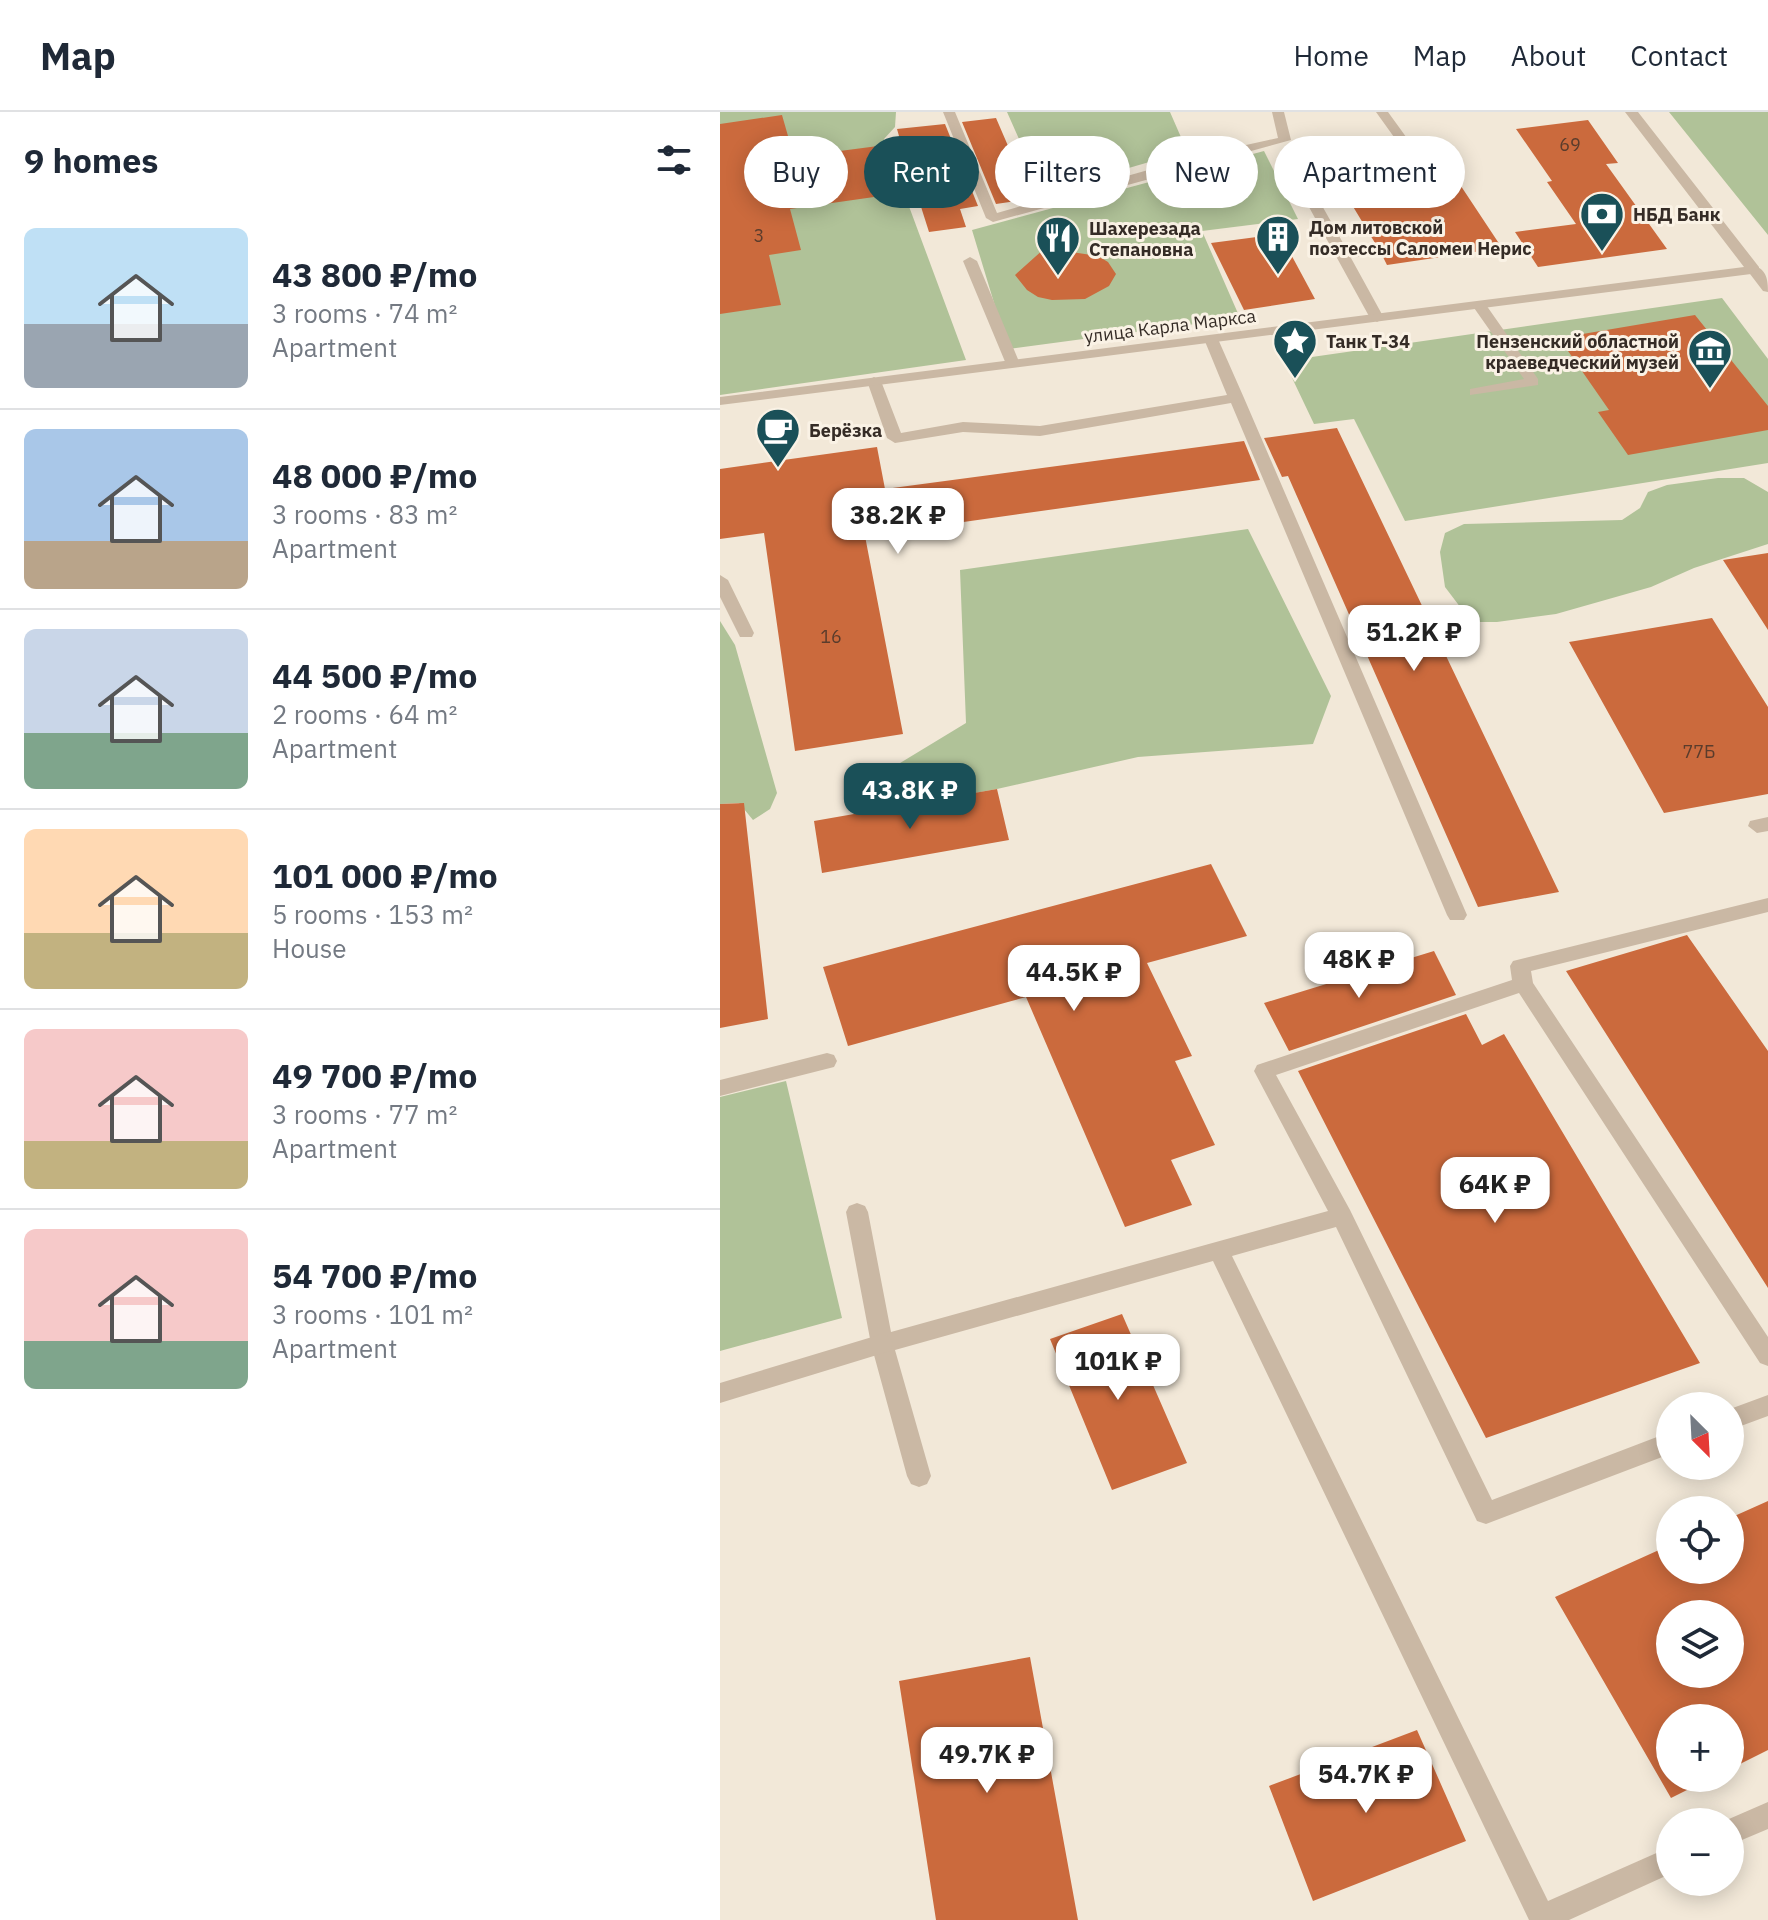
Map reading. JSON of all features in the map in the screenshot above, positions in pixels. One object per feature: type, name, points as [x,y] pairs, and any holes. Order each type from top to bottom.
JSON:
[{"type":"street","points":[[949,112],[993,218],[1206,158],[1285,140],[1278,112]]},
{"type":"street","points":[[1377,318],[1300,178],[1305,174],[1396,161],[1409,156],[1411,152],[1382,112]]},
{"type":"street","points":[[1631,112],[1761,269],[1768,288]]},
{"type":"street","points":[[1342,255],[1378,250]]},
{"type":"street","points":[[970,261],[1013,364]]},
{"type":"street","name":"улица Карла Маркса","points":[[720,401],[1761,269]]},
{"type":"street","points":[[1475,392],[1533,382],[1479,305]]},
{"type":"street","points":[[1211,339],[1457,915]]},
{"type":"street","points":[[874,381],[895,438],[963,427],[1040,431],[1237,398]]},
{"type":"street","points":[[720,580],[746,633]]},
{"type":"street","points":[[1768,905],[1520,966],[1523,984],[1768,1356]]},
{"type":"street","points":[[1523,984],[1264,1071],[1342,1216],[1486,1513],[1656,1448]]},
{"type":"street","points":[[720,1088],[827,1061]]},
{"type":"street","points":[[857,1212],[882,1344],[919,1476]]},
{"type":"street","points":[[720,1393],[882,1344],[1342,1216]]},
{"type":"street","points":[[1219,1251],[1542,1918],[1656,1866]]},
{"type":"street","points":[[1744,1414],[1768,1405]]},
{"type":"street","points":[[1744,1826],[1768,1815]]},
{"type":"green space","points":[[720,112],[896,112],[895,127],[887,136],[864,136],[864,208],[910,208],[966,360],[720,395]]},
{"type":"green space","points":[[1007,112],[1170,112],[1180,136],[1146,136],[1146,163],[1130,168],[1130,136],[1018,136]]},
{"type":"green space","points":[[1669,112],[1768,112],[1768,235]]},
{"type":"green space","points":[[1264,151],[1274,171],[1274,208],[1292,208],[1298,219],[1202,231],[1240,318],[1008,349],[972,230],[1053,208],[1130,208],[1130,187],[1146,183],[1146,208],[1258,208],[1258,153]]},
{"type":"green space","points":[[1722,298],[1768,359],[1768,463],[1405,521],[1354,419],[1314,424],[1284,361]]},
{"type":"green space","points":[[1744,478],[1768,492],[1768,544],[1694,568],[1651,587],[1556,614],[1497,622],[1480,622],[1467,616],[1445,587],[1440,552],[1445,533],[1464,524],[1622,520],[1640,508],[1648,492],[1667,485]]},
{"type":"green space","points":[[1248,529],[1331,696],[1313,744],[1138,757],[997,789],[891,808],[877,777],[966,723],[960,570]]},
{"type":"green space","points":[[720,621],[735,645],[777,793],[770,809],[753,820],[739,803],[720,804]]},
{"type":"green space","points":[[786,1081],[842,1318],[720,1351],[720,1097]]},
{"type":"building","points":[[782,115],[788,136],[744,136],[744,208],[797,208],[790,209],[801,250],[769,255],[781,305],[720,314],[720,124]]},
{"type":"building","points":[[996,118],[1004,136],[995,136],[995,202],[979,163],[979,136],[968,136],[962,122]]},
{"type":"building","points":[[1588,120],[1618,163],[1606,164],[1667,249],[1538,267],[1515,232],[1576,224],[1547,182],[1552,181],[1516,129]]},
{"type":"building","points":[[945,124],[950,136],[899,136],[897,129]]},
{"type":"building","points":[[864,148],[864,198],[848,201],[848,150]]},
{"type":"building","points":[[1465,192],[1502,248],[1387,265],[1382,255],[1388,249],[1375,243],[1354,208],[1465,208]]},
{"type":"building","points":[[921,208],[966,208],[960,209],[966,227],[929,232]]},
{"type":"building","name":"Дом литовской поэтессы Саломеи Нерис","points":[[1280,234],[1315,299],[1244,310],[1211,243]]},
{"type":"building","points":[[1045,248],[1098,256],[1108,262],[1116,274],[1109,286],[1085,299],[1052,300],[1038,297],[1027,290],[1015,275]]},
{"type":"building","name":"Пензенский областной краеведческий музей","points":[[1695,315],[1768,406],[1768,430],[1628,455],[1598,412],[1609,410],[1559,338]]},
{"type":"building","points":[[1337,428],[1559,892],[1478,907],[1288,476],[1282,477],[1264,438]]},
{"type":"building","points":[[1244,441],[1260,480],[865,536],[903,734],[795,751],[764,533],[720,539],[720,469],[877,447],[885,489]]},
{"type":"building","points":[[1768,553],[1768,630],[1723,560]]},
{"type":"building","points":[[1712,618],[1768,707],[1768,794],[1664,813],[1569,642]]},
{"type":"building","points":[[997,789],[1009,840],[822,873],[814,821]]},
{"type":"building","points":[[744,803],[768,1019],[720,1028],[720,804]]},
{"type":"building","points":[[1211,864],[1247,936],[1147,963],[1192,1056],[1175,1061],[1215,1145],[1171,1160],[1192,1205],[1125,1227],[1026,997],[848,1046],[823,967]]},
{"type":"building","points":[[1687,935],[1768,1051],[1768,1288],[1566,971]]},
{"type":"building","points":[[1434,951],[1456,995],[1289,1051],[1264,1003]]},
{"type":"building","points":[[1466,1014],[1482,1045],[1504,1034],[1700,1363],[1486,1438],[1298,1071]]},
{"type":"building","points":[[1122,1314],[1187,1463],[1112,1490],[1050,1339]]},
{"type":"building","points":[[1768,1501],[1768,1750],[1744,1762],[1744,1704],[1656,1704],[1656,1772],[1555,1597],[1656,1551],[1656,1584],[1744,1584],[1744,1512]]},
{"type":"building","points":[[1030,1657],[1078,1920],[936,1920],[899,1681]]},
{"type":"building","points":[[1417,1730],[1466,1841],[1313,1901],[1269,1786]]},
{"type":"building","points":[[1668,1792],[1683,1792],[1671,1798]]},
{"type":"place","name":"НБД Банк","points":[[1602,253]]},
{"type":"place","name":"Дом литовской поэтессы Саломеи Нерис","points":[[1278,276]]},
{"type":"place","name":"Шахерезада Степановна","points":[[1058,277]]},
{"type":"place","name":"Танк Т-34","points":[[1295,380]]},
{"type":"place","name":"Пензенский областной краеведческий музей","points":[[1710,390]]},
{"type":"place","name":"Берёзка","points":[[778,469]]}]
